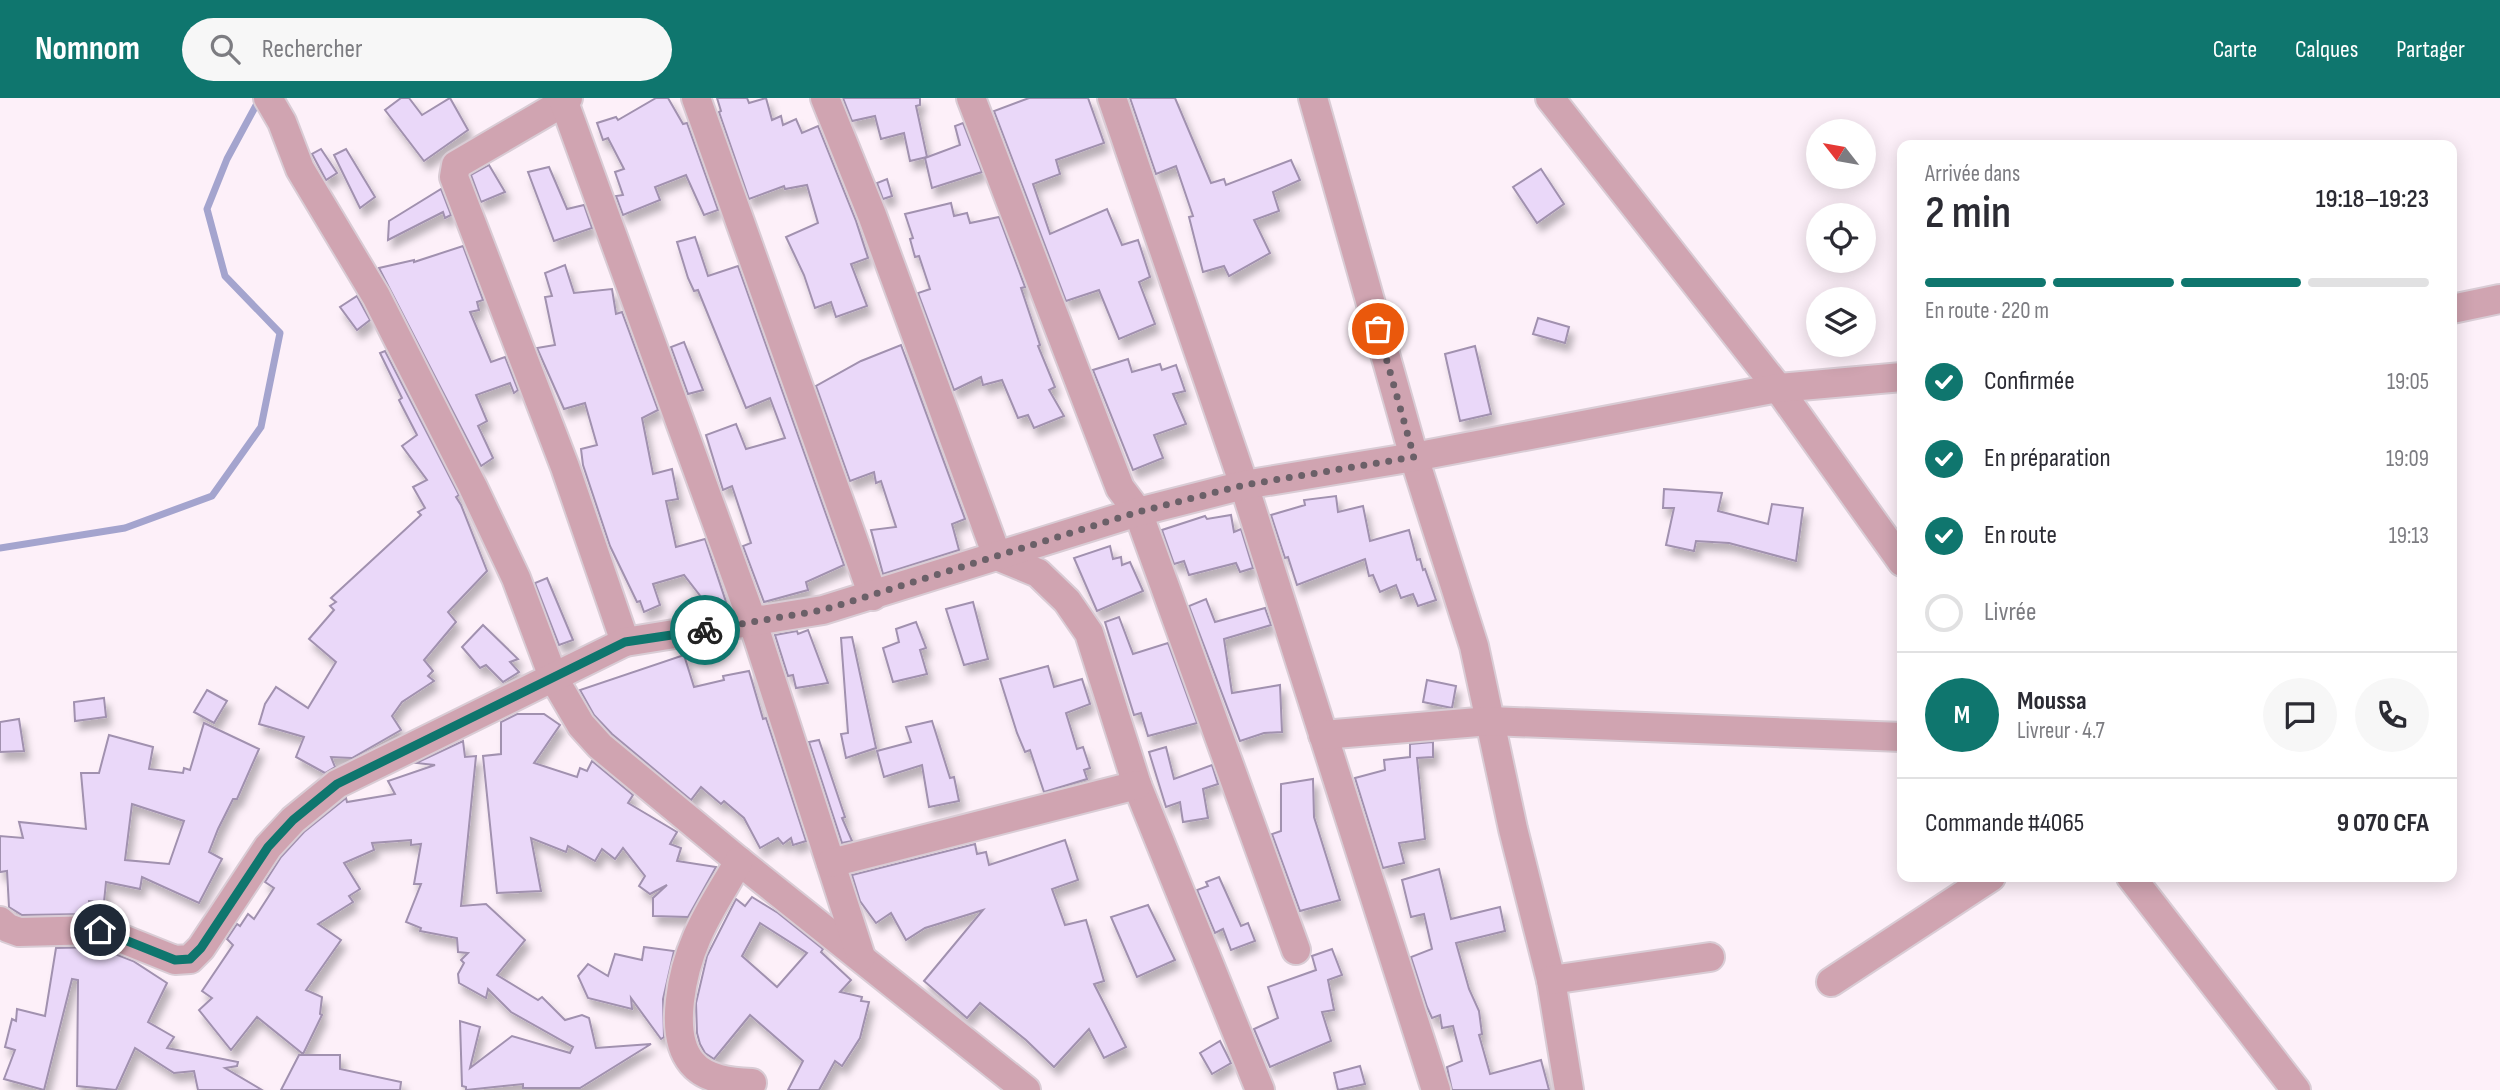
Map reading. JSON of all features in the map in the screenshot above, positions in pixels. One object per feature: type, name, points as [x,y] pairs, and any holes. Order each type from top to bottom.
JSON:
[{"type":"street","points":[[268,98],[282,122],[300,169],[376,296],[473,487],[516,578],[553,677],[581,725],[600,746],[739,861],[1026,1090]]},
{"type":"street","points":[[696,98],[873,596]]},
{"type":"street","points":[[825,98],[872,215],[997,556],[1038,573],[1067,601],[1089,633],[1137,785],[1260,1090]]},
{"type":"street","points":[[971,98],[1120,488],[1138,512],[1296,950]]},
{"type":"street","points":[[1112,98],[1244,485],[1436,1090]]},
{"type":"street","points":[[1313,98],[1414,457],[1474,646],[1513,829],[1551,980],[1569,1090]]},
{"type":"street","points":[[1550,98],[1778,388],[1897,555]]},
{"type":"street","points":[[625,642],[565,467],[454,177],[456,165],[566,100],[753,623],[861,957]]},
{"type":"street","points":[[2457,309],[2500,299]]},
{"type":"street","points":[[0,921],[19,932],[100,930],[175,960],[190,959],[201,948],[268,847],[314,801],[337,784],[625,642],[823,610],[1138,512],[1244,485],[1414,457],[1778,388],[1897,377]]},
{"type":"street","points":[[1323,735],[1490,721],[1897,737]]},
{"type":"street","points":[[831,863],[1137,785]]},
{"type":"street","points":[[739,861],[696,938],[678,1010],[682,1041],[691,1062],[708,1075],[729,1082],[752,1083]]},
{"type":"street","points":[[1831,982],[1983,882]]},
{"type":"street","points":[[2135,882],[2296,1090]]},
{"type":"street","points":[[1551,980],[1710,957]]},
{"type":"building","points":[[401,98],[409,98],[422,115],[450,98],[468,130],[424,161],[385,110]]},
{"type":"building","points":[[656,98],[668,98],[683,124],[687,123],[718,210],[704,215],[686,175],[655,187],[660,200],[623,215],[616,196],[623,195],[615,172],[624,169],[608,138],[603,140],[597,123],[616,117],[618,120]]},
{"type":"building","points":[[717,98],[747,98],[749,103],[766,98],[772,120],[781,116],[783,125],[796,119],[802,133],[818,126],[868,258],[851,264],[867,306],[836,317],[831,302],[815,308],[804,275],[786,237],[818,223],[807,185],[785,189],[784,186],[749,199],[719,112],[721,111]]},
{"type":"building","points":[[843,98],[920,98],[920,105],[916,106],[927,157],[910,161],[904,133],[881,139],[875,116],[852,121]]},
{"type":"building","points":[[1029,98],[1088,98],[1104,143],[1056,160],[1060,174],[1033,184],[1050,234],[1107,209],[1122,245],[1138,240],[1150,277],[1139,282],[1155,324],[1119,339],[1099,290],[1066,301],[994,111]]},
{"type":"building","points":[[1130,98],[1175,98],[1211,183],[1224,179],[1226,185],[1291,160],[1300,180],[1273,192],[1279,211],[1254,220],[1270,253],[1229,276],[1224,266],[1203,272],[1189,217],[1193,216],[1176,166],[1156,174]]},
{"type":"building","points":[[963,123],[982,172],[932,188],[925,158],[960,145],[955,126]]},
{"type":"building","points":[[321,149],[337,173],[326,180],[312,154]]},
{"type":"building","points":[[346,149],[375,197],[360,208],[334,155]]},
{"type":"building","points":[[489,165],[505,192],[481,202],[471,175]]},
{"type":"building","points":[[549,167],[567,209],[584,205],[592,228],[554,241],[528,172]]},
{"type":"building","points":[[1541,169],[1564,204],[1537,223],[1513,187]]},
{"type":"building","points":[[887,179],[892,196],[883,199],[877,183]]},
{"type":"building","points":[[441,189],[451,215],[445,218],[443,212],[388,240],[389,221]]},
{"type":"building","points":[[951,203],[954,216],[967,213],[970,223],[999,217],[1025,287],[1021,288],[1040,345],[1038,346],[1055,387],[1049,390],[1064,416],[1034,428],[1028,415],[1018,418],[1002,380],[983,385],[981,377],[954,390],[918,293],[930,289],[919,256],[915,257],[910,239],[913,238],[905,214]]},
{"type":"building","points":[[695,237],[708,276],[738,266],[844,565],[806,582],[808,590],[764,602],[743,546],[751,543],[732,486],[723,490],[706,435],[736,424],[746,449],[785,438],[770,398],[746,408],[698,290],[694,291],[688,278],[677,242]]},
{"type":"building","points":[[463,246],[483,300],[477,302],[479,310],[470,312],[491,362],[505,357],[518,390],[514,393],[510,383],[476,395],[487,421],[478,426],[493,458],[481,466],[379,268],[414,262]]},
{"type":"building","points":[[565,265],[574,293],[612,289],[616,314],[622,312],[658,410],[642,418],[653,474],[672,469],[678,499],[666,501],[676,547],[705,539],[728,608],[712,611],[684,575],[653,584],[660,605],[644,612],[610,546],[583,465],[581,449],[597,445],[585,403],[564,409],[537,348],[555,345],[545,297],[552,296],[545,273]]},
{"type":"building","points":[[357,296],[370,320],[357,330],[340,307]]},
{"type":"building","points":[[1538,318],[1569,327],[1565,343],[1533,334]]},
{"type":"building","points":[[684,342],[703,390],[688,394],[671,347]]},
{"type":"building","points":[[901,345],[965,519],[952,524],[959,550],[883,574],[871,530],[896,527],[881,481],[876,483],[874,472],[850,481],[816,386],[861,361]]},
{"type":"building","points":[[1475,346],[1491,414],[1460,421],[1445,354]]},
{"type":"building","points":[[385,351],[459,495],[456,497],[487,571],[448,612],[456,622],[424,660],[433,671],[428,676],[434,681],[402,702],[392,716],[401,730],[352,758],[331,757],[335,767],[325,773],[296,757],[304,737],[259,724],[265,704],[276,687],[308,708],[336,662],[309,639],[334,610],[330,606],[336,602],[331,598],[421,515],[418,512],[425,508],[413,487],[427,480],[402,446],[417,435],[380,353]]},
{"type":"building","points":[[1128,359],[1132,372],[1160,364],[1162,370],[1176,365],[1185,391],[1173,394],[1186,424],[1154,435],[1163,458],[1133,470],[1093,370]]},
{"type":"building","points":[[1664,489],[1722,493],[1718,511],[1768,524],[1772,504],[1803,508],[1796,561],[1729,543],[1696,541],[1694,551],[1666,545],[1674,508],[1663,508]]},
{"type":"building","points":[[1336,496],[1338,512],[1363,506],[1370,541],[1409,530],[1417,560],[1420,559],[1423,570],[1425,569],[1436,600],[1418,606],[1413,594],[1401,598],[1396,585],[1380,592],[1373,575],[1369,576],[1365,559],[1297,585],[1271,515],[1305,505],[1304,500]]},
{"type":"building","points":[[1231,515],[1234,532],[1241,529],[1253,568],[1240,572],[1236,563],[1189,575],[1184,561],[1174,564],[1162,530],[1205,516],[1207,519]]},
{"type":"building","points":[[1110,546],[1113,559],[1121,557],[1122,565],[1130,562],[1143,591],[1097,611],[1074,558]]},
{"type":"building","points":[[547,578],[573,640],[559,645],[535,583]]},
{"type":"building","points":[[1206,599],[1215,622],[1265,608],[1271,625],[1224,639],[1232,693],[1280,685],[1282,732],[1264,733],[1240,741],[1189,606]]},
{"type":"building","points":[[973,602],[988,659],[964,665],[946,609]]},
{"type":"building","points":[[1119,617],[1133,654],[1168,643],[1197,723],[1148,736],[1141,713],[1134,715],[1105,622]]},
{"type":"building","points":[[916,622],[926,648],[920,650],[927,674],[893,682],[883,648],[899,642],[896,629]]},
{"type":"building","points":[[483,625],[518,659],[510,662],[519,672],[503,682],[486,665],[480,668],[462,647]]},
{"type":"building","points":[[808,630],[828,683],[796,688],[793,675],[788,676],[775,635],[797,631],[798,634]]},
{"type":"building","points":[[852,637],[876,748],[846,758],[841,734],[848,733],[841,638]]},
{"type":"building","points":[[684,655],[694,687],[724,680],[723,676],[749,671],[806,841],[793,845],[791,838],[783,844],[778,838],[760,848],[744,818],[701,787],[691,800],[612,734],[594,715],[580,690]]},
{"type":"building","points":[[1048,666],[1054,687],[1082,679],[1090,704],[1066,713],[1077,749],[1083,747],[1090,768],[1084,770],[1087,779],[1044,792],[1030,750],[1025,752],[1017,733],[1000,679]]},
{"type":"building","points":[[1427,680],[1456,686],[1452,708],[1423,702]]},
{"type":"building","points":[[207,690],[227,701],[214,723],[194,712]]},
{"type":"building","points":[[104,698],[106,717],[75,721],[74,702]]},
{"type":"building","points":[[517,714],[544,714],[560,725],[534,763],[577,777],[580,768],[587,771],[592,761],[633,795],[628,803],[677,832],[670,844],[681,848],[677,861],[716,867],[688,917],[653,916],[653,898],[667,885],[650,894],[639,886],[645,876],[623,848],[615,859],[602,849],[595,861],[568,846],[566,852],[531,838],[541,891],[497,893],[483,756],[501,754],[501,722]]},
{"type":"building","points":[[19,719],[24,751],[0,752],[0,722]]},
{"type":"building","points":[[932,721],[950,778],[954,777],[959,801],[929,807],[922,765],[884,777],[877,751],[911,742],[906,727]]},
{"type":"building","points":[[204,723],[259,749],[209,852],[222,859],[199,903],[142,877],[140,889],[106,882],[104,902],[89,901],[88,914],[22,915],[9,907],[7,871],[0,872],[0,836],[23,838],[19,822],[86,829],[81,773],[99,773],[109,735],[153,747],[149,769],[183,773],[184,768],[190,770]],"holes":[[[132,804],[184,821],[169,864],[125,860]]]},
{"type":"building","points":[[819,740],[845,817],[842,818],[852,841],[842,843],[809,742]]},
{"type":"building","points":[[463,741],[465,757],[476,756],[461,906],[486,904],[525,940],[497,975],[538,1000],[542,997],[565,1020],[582,1015],[589,1018],[596,1048],[651,1044],[580,1088],[523,1088],[523,1084],[466,1090],[466,1087],[462,1086],[460,1021],[480,1027],[470,1068],[512,1036],[570,1053],[573,1047],[511,1012],[488,989],[486,998],[459,983],[458,974],[464,963],[461,960],[468,953],[458,952],[457,938],[420,931],[421,928],[406,922],[421,884],[414,884],[421,844],[411,845],[411,840],[372,843],[374,850],[344,863],[360,889],[349,896],[353,902],[318,924],[341,940],[306,990],[322,997],[322,1015],[303,1054],[257,1017],[231,1050],[199,1010],[212,998],[202,991],[233,945],[227,939],[237,924],[240,926],[248,914],[254,919],[274,888],[265,882],[281,857],[304,832],[346,798],[347,802],[395,794],[388,781],[435,765],[416,763]]},
{"type":"building","points":[[1433,742],[1433,757],[1417,758],[1425,839],[1399,843],[1404,863],[1383,868],[1355,778],[1385,770],[1384,760],[1410,757],[1410,744]]},
{"type":"building","points":[[1166,747],[1174,779],[1212,765],[1218,784],[1203,789],[1208,818],[1183,822],[1180,802],[1166,807],[1149,752]]},
{"type":"building","points":[[1313,779],[1314,817],[1340,900],[1300,911],[1272,834],[1281,831],[1281,784]]},
{"type":"building","points":[[1065,840],[1078,880],[1052,889],[1065,925],[1086,920],[1104,981],[1094,984],[1126,1047],[1104,1058],[1089,1029],[1054,1067],[1026,1040],[980,1003],[967,1018],[924,981],[983,910],[925,928],[906,940],[891,913],[876,923],[860,901],[852,875],[975,844],[977,854],[986,852],[989,865]]},
{"type":"building","points":[[1439,869],[1451,919],[1500,907],[1505,931],[1456,943],[1469,989],[1479,1011],[1482,1034],[1479,1035],[1490,1074],[1541,1060],[1549,1090],[1452,1090],[1447,1067],[1462,1061],[1453,1026],[1442,1028],[1440,1015],[1432,1018],[1427,1007],[1411,957],[1432,949],[1424,914],[1411,917],[1402,880]]},
{"type":"building","points":[[1219,877],[1241,926],[1248,923],[1255,941],[1231,950],[1223,929],[1215,933],[1197,890],[1208,886],[1206,882]]},
{"type":"building","points":[[752,897],[778,913],[823,949],[821,952],[851,980],[840,992],[862,997],[861,1001],[869,1002],[860,1038],[842,1066],[835,1061],[819,1090],[788,1090],[803,1061],[750,1015],[714,1059],[705,1053],[700,1044],[696,1003],[707,956],[736,899],[745,906]],"holes":[[[760,923],[807,953],[777,987],[742,956]]]},
{"type":"building","points":[[1148,905],[1175,960],[1137,977],[1111,917]]},
{"type":"building","points":[[97,947],[133,961],[167,983],[148,1022],[174,1037],[167,1048],[238,1062],[237,1066],[225,1068],[262,1090],[198,1090],[194,1071],[174,1073],[135,1048],[116,1090],[77,1086],[78,980],[72,979],[44,1090],[4,1079],[15,1050],[5,1047],[12,1019],[16,1021],[17,1009],[45,1016],[56,948]]},
{"type":"building","points":[[644,947],[674,951],[663,999],[664,1037],[661,1039],[631,998],[632,1009],[588,998],[578,976],[588,964],[608,976],[615,954],[642,960]]},
{"type":"building","points":[[1332,949],[1342,975],[1328,980],[1334,1010],[1322,1012],[1331,1041],[1270,1067],[1254,1029],[1278,1018],[1268,987],[1316,970],[1312,956]]},
{"type":"building","points":[[1220,1041],[1231,1063],[1212,1074],[1200,1053]]},
{"type":"building","points":[[299,1055],[340,1055],[340,1069],[401,1082],[400,1090],[281,1090]]},
{"type":"building","points":[[1360,1066],[1365,1084],[1338,1090],[1334,1073]]},
{"type":"waterway","points":[[0,548],[125,528],[212,496],[261,427],[280,333],[225,276],[207,209],[227,159],[260,98]]},
{"type":"way so far","points":[[705,630],[823,610],[1138,512],[1244,485],[1414,457],[1378,329]]},
{"type":"route","points":[[100,930],[175,960],[190,959],[201,948],[268,847],[293,820],[337,784],[625,642],[705,630]]}]
